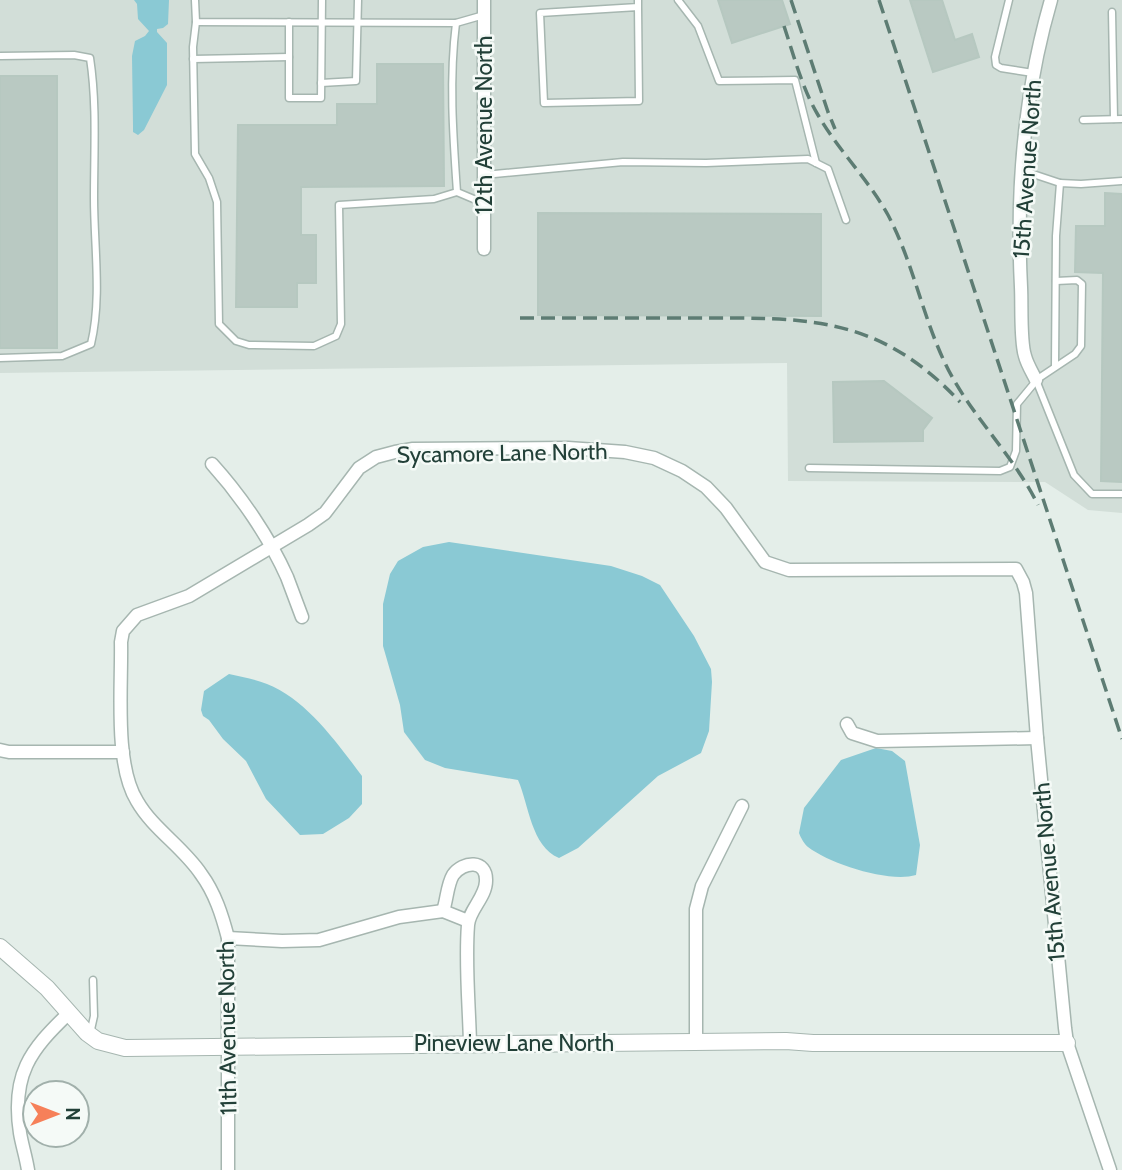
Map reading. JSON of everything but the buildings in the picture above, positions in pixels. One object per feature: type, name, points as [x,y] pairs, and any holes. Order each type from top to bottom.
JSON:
[{"type":"street","name":"12th Avenue North","points":[[484,0],[484,250]]},
{"type":"street","name":"15th Avenue North","points":[[1036,380],[1024,354],[1020,257],[1022,167],[1033,73],[1052,0]]},
{"type":"street","name":"Sycamore Lane North","points":[[123,752],[121,642],[123,631],[129,622],[137,615],[190,596],[325,513],[359,468],[376,457],[413,449],[584,449],[625,452],[654,458],[682,471],[706,488],[726,508],[765,562],[789,570],[1016,569]]},
{"type":"street","points":[[212,464],[245,506],[270,548],[287,577],[302,617]]},
{"type":"street","name":"15th Avenue North","points":[[1016,569],[1026,593],[1059,981],[1068,1043],[1110,1170]]},
{"type":"street","points":[[848,724],[852,733],[877,741],[1037,738]]},
{"type":"street","points":[[0,750],[123,752]]},
{"type":"street","name":"11th Avenue North","points":[[123,752],[124,769],[137,802],[200,872],[213,891],[222,913],[228,938],[228,1170]]},
{"type":"street","points":[[696,1042],[696,909],[702,886],[742,806]]},
{"type":"street","points":[[443,911],[453,876],[466,865],[481,865],[487,880],[468,921],[470,1043]]},
{"type":"street","points":[[228,938],[319,940],[399,917],[443,911],[468,921]]},
{"type":"street","name":"Pineview Lane North","points":[[0,947],[24,966],[90,1035],[111,1046],[125,1048],[470,1043],[1068,1043]]},
{"type":"street","points":[[28,1170],[17,1113],[24,1069],[34,1049],[69,1013]]},
{"type":"lane","points":[[195,0],[195,154],[209,178],[217,202],[219,324],[236,341],[249,345],[314,346],[336,336],[341,324],[340,205],[434,199],[457,192],[484,203]]},
{"type":"lane","points":[[289,22],[289,98],[321,97],[322,0]]},
{"type":"lane","points":[[321,83],[356,81],[358,0]]},
{"type":"lane","points":[[574,0],[574,11]]},
{"type":"lane","points":[[678,0],[698,26],[719,81],[795,80],[816,163]]},
{"type":"lane","points":[[1010,0],[995,57],[996,65],[1033,73]]},
{"type":"lane","points":[[638,3],[639,101],[544,103],[540,13],[638,3]]},
{"type":"lane","points":[[1083,120],[1118,119],[1112,12]]},
{"type":"lane","points":[[196,22],[456,23],[484,15]]},
{"type":"lane","points":[[456,23],[452,57],[457,192]]},
{"type":"lane","points":[[0,56],[74,55],[90,58],[95,92],[96,270],[95,327],[91,344],[62,356],[0,358]]},
{"type":"lane","points":[[193,59],[289,57]]},
{"type":"lane","points":[[484,175],[623,162],[706,163],[808,159],[828,169],[846,220]]},
{"type":"lane","points":[[1022,167],[1033,174],[1060,183],[1122,181]]},
{"type":"lane","points":[[1055,366],[1060,183]]},
{"type":"lane","points":[[809,468],[1000,471],[1010,467],[1016,451],[1017,404],[1036,380],[1075,354],[1080,346],[1082,284],[1077,280],[1056,281]]},
{"type":"lane","points":[[1036,380],[1074,475],[1092,494],[1122,494]]},
{"type":"lane","points":[[90,1035],[94,1016],[93,980]]},
{"type":"shaded area","points":[[0,0],[1122,0],[1122,513],[1088,510],[1045,482],[788,481],[787,363],[0,373]]},
{"type":"water","points":[[134,0],[169,0],[168,24],[157,29],[167,43],[167,85],[144,130],[138,135],[133,132],[132,56],[135,41],[149,31],[138,19],[137,4]]},
{"type":"water","points":[[449,542],[611,566],[642,576],[660,585],[694,636],[711,669],[709,731],[701,753],[658,776],[578,848],[559,858],[542,844],[537,835],[518,780],[445,768],[425,760],[404,732],[400,705],[383,646],[383,604],[390,574],[398,561],[423,547]]},
{"type":"water","points":[[229,674],[258,681],[281,691],[308,711],[332,737],[362,776],[362,804],[349,818],[323,834],[300,835],[266,799],[246,761],[223,739],[201,710],[204,691]]},
{"type":"water","points":[[876,748],[892,751],[905,761],[920,845],[916,875],[905,877],[876,874],[830,860],[808,847],[799,833],[804,808],[841,760]]},
{"type":"railway","points":[[791,0],[835,129]]},
{"type":"railway","points":[[879,0],[1122,739]]},
{"type":"railway","points":[[784,26],[812,105],[880,202],[897,233],[937,345],[955,382],[1016,468],[1038,505]]},
{"type":"railway","points":[[520,318],[769,319],[836,327],[868,336],[899,351],[929,373],[960,402]]}]
